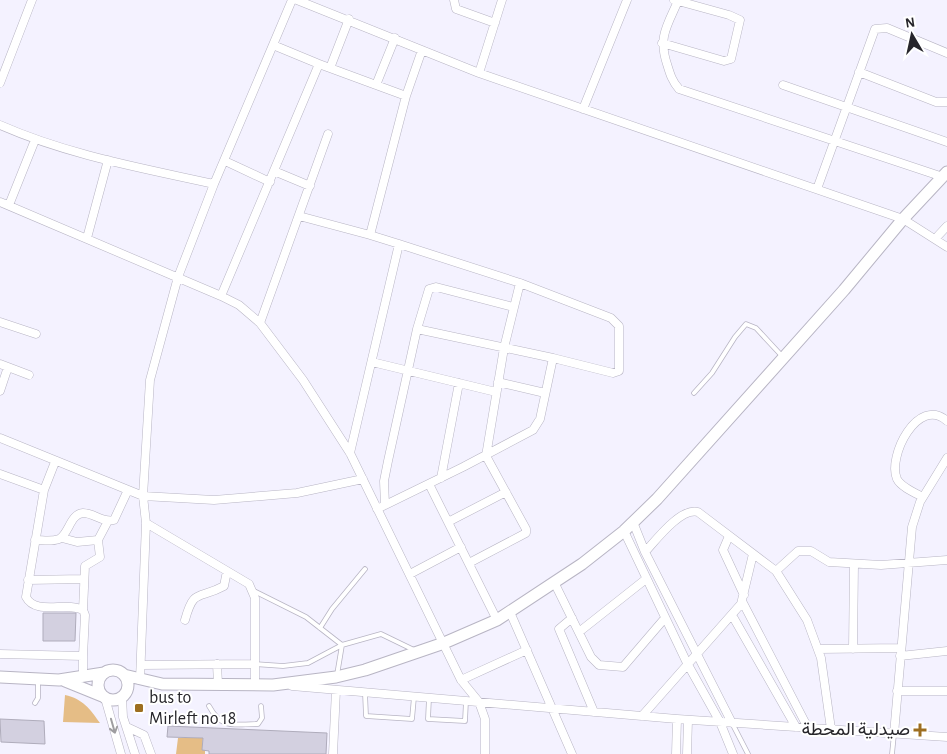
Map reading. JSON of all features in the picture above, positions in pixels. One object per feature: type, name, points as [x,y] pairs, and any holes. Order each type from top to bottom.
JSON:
[{"type":"main road","points":[[0,677],[59,680],[84,677],[112,670],[140,680],[162,684],[273,685],[336,677],[444,643],[497,620],[555,584],[624,531],[672,483],[903,220],[945,175]]},
{"type":"main road","points":[[104,673],[98,687],[104,697]]},
{"type":"main road","points":[[124,675],[128,682],[124,696]]},
{"type":"main road","points":[[59,680],[82,686],[114,700],[140,688],[162,684]]},
{"type":"street","points":[[0,83],[32,0]]},
{"type":"street","points":[[140,680],[146,523],[143,496],[150,380],[178,277],[214,184],[292,0]]},
{"type":"street","points":[[297,0],[349,19],[479,73],[903,220],[947,247]]},
{"type":"street","points":[[454,0],[456,9],[495,23]]},
{"type":"street","points":[[479,73],[502,0]]},
{"type":"street","points":[[583,109],[627,0]]},
{"type":"street","points":[[662,43],[724,60],[731,59],[740,20],[729,14],[676,0],[662,36],[662,43],[671,76],[680,89],[945,175]]},
{"type":"street","points":[[330,68],[349,19]]},
{"type":"street","points":[[817,189],[873,32],[880,27],[887,28],[947,53]]},
{"type":"street","points":[[376,85],[395,38]]},
{"type":"street","points":[[273,45],[406,96]]},
{"type":"street","points":[[370,235],[406,96],[422,50]]},
{"type":"street","points":[[221,296],[319,64]]},
{"type":"street","points":[[859,72],[936,102],[947,102]]},
{"type":"street","points":[[783,85],[947,142]]},
{"type":"street","points":[[0,125],[35,140],[108,160],[214,184]]},
{"type":"street","points":[[260,323],[328,134]]},
{"type":"street","points":[[8,205],[35,140]]},
{"type":"street","points":[[87,238],[108,160]]},
{"type":"street","points":[[224,161],[270,182]]},
{"type":"street","points":[[274,171],[310,186]]},
{"type":"street","points":[[0,202],[221,296],[239,305],[260,323],[303,380],[350,453],[461,680],[479,702],[485,719],[485,754]]},
{"type":"street","points":[[299,216],[370,235],[520,283],[611,318],[619,326],[620,369],[617,372],[417,329]]},
{"type":"street","points":[[935,239],[947,226]]},
{"type":"street","points":[[350,453],[399,244]]},
{"type":"street","points":[[469,563],[526,533],[486,456],[504,348],[520,283]]},
{"type":"street","points":[[385,505],[384,481],[417,329],[430,287],[513,307]]},
{"type":"street","points":[[0,322],[36,334]]},
{"type":"street","points":[[377,509],[486,456],[533,430],[540,419],[553,358]]},
{"type":"street","points":[[372,362],[496,392]]},
{"type":"street","points":[[0,364],[30,375]]},
{"type":"street","points":[[0,391],[8,367]]},
{"type":"street","points":[[498,382],[545,393]]},
{"type":"street","points":[[441,478],[459,383]]},
{"type":"street","points":[[923,497],[900,483],[896,478],[896,458],[910,427],[922,416],[935,414],[947,421]]},
{"type":"street","points":[[0,438],[55,462],[143,496],[214,500],[297,492],[363,479]]},
{"type":"street","points":[[894,734],[912,526],[915,513],[923,497],[947,458]]},
{"type":"street","points":[[55,462],[44,490],[26,597],[33,605],[76,606],[83,610]]},
{"type":"street","points":[[0,474],[44,490]]},
{"type":"street","points":[[430,484],[497,620]]},
{"type":"street","points":[[62,538],[76,516],[83,513],[108,522],[114,520],[128,490]]},
{"type":"street","points":[[448,522],[506,492]]},
{"type":"street","points":[[645,552],[680,516],[689,511],[698,512],[776,571],[807,620],[819,649],[830,730]]},
{"type":"street","points":[[84,677],[85,615],[83,610],[83,579],[85,566],[100,557],[98,540],[108,522]]},
{"type":"street","points":[[633,522],[645,552],[732,723]]},
{"type":"street","points":[[146,523],[249,584],[253,590],[255,684]]},
{"type":"street","points":[[624,531],[687,663],[720,722],[733,754]]},
{"type":"street","points":[[729,536],[723,550],[743,598],[808,728]]},
{"type":"street","points":[[35,540],[52,541],[62,538],[77,542],[98,540]]},
{"type":"street","points":[[410,574],[461,547]]},
{"type":"street","points":[[776,571],[798,551],[811,551],[829,562],[854,564],[947,560]]},
{"type":"street","points":[[642,716],[695,653],[732,615],[743,598],[753,554]]},
{"type":"street","points":[[853,649],[854,564]]},
{"type":"street","points":[[186,620],[190,601],[197,596],[224,586],[227,571]]},
{"type":"street","points":[[28,580],[83,579]]},
{"type":"street","points":[[579,632],[646,579]]},
{"type":"street","points":[[555,584],[594,663],[620,668],[626,664],[665,618]]},
{"type":"street","points":[[510,612],[553,708],[571,754]]},
{"type":"street","points":[[732,615],[796,727]]},
{"type":"street","points":[[572,618],[559,628],[594,712]]},
{"type":"street","points":[[819,649],[900,652],[947,651]]},
{"type":"street","points":[[461,680],[527,650]]},
{"type":"street","points":[[0,654],[83,656]]},
{"type":"street","points":[[217,664],[218,684]]},
{"type":"street","points":[[141,665],[254,664]]},
{"type":"street","points":[[273,685],[688,720],[947,737]]},
{"type":"street","points":[[333,754],[336,690]]},
{"type":"street","points":[[898,691],[947,690]]},
{"type":"street","points":[[124,696],[123,717],[135,754]]},
{"type":"street","points":[[104,697],[121,754]]},
{"type":"street","points":[[676,754],[677,719]]},
{"type":"street","points":[[687,754],[688,720]]},
{"type":"street","points":[[127,727],[144,735],[150,754]]},
{"type":"lane","points":[[694,393],[712,373],[735,337],[746,324],[756,328],[784,357]]},
{"type":"lane","points":[[320,628],[332,608],[365,569]]},
{"type":"lane","points":[[253,590],[306,617],[342,644]]},
{"type":"lane","points":[[254,664],[284,666],[308,663],[342,644],[381,634],[418,652]]},
{"type":"lane","points":[[336,677],[342,644]]},
{"type":"lane","points":[[35,703],[38,698],[38,679]]},
{"type":"lane","points":[[365,692],[366,716],[412,719],[414,697]]},
{"type":"lane","points":[[429,698],[428,719],[465,720],[466,701]]},
{"type":"lane","points":[[210,706],[217,720],[225,724],[258,724],[262,718],[261,706]]},
{"type":"lane","points":[[732,723],[748,754]]},
{"type":"lane","points":[[892,754],[894,734]]},
{"type":"shaded area","points":[[65,695],[81,702],[100,723],[63,722]]},
{"type":"shaded area","points":[[178,738],[203,738],[202,750],[205,750],[205,754],[176,754]]},
{"type":"building","points":[[43,613],[76,613],[75,641],[43,641]]},
{"type":"building","points":[[0,719],[44,721],[45,744],[1,742]]},
{"type":"building","points":[[168,726],[327,733],[326,754],[209,754],[209,751],[202,750],[203,738],[167,737]]},
{"type":"place","name":"bus to Mirleft no 18","points":[[139,708]]},
{"type":"place","name":"صيدلية المحطة","points":[[920,730]]}]
